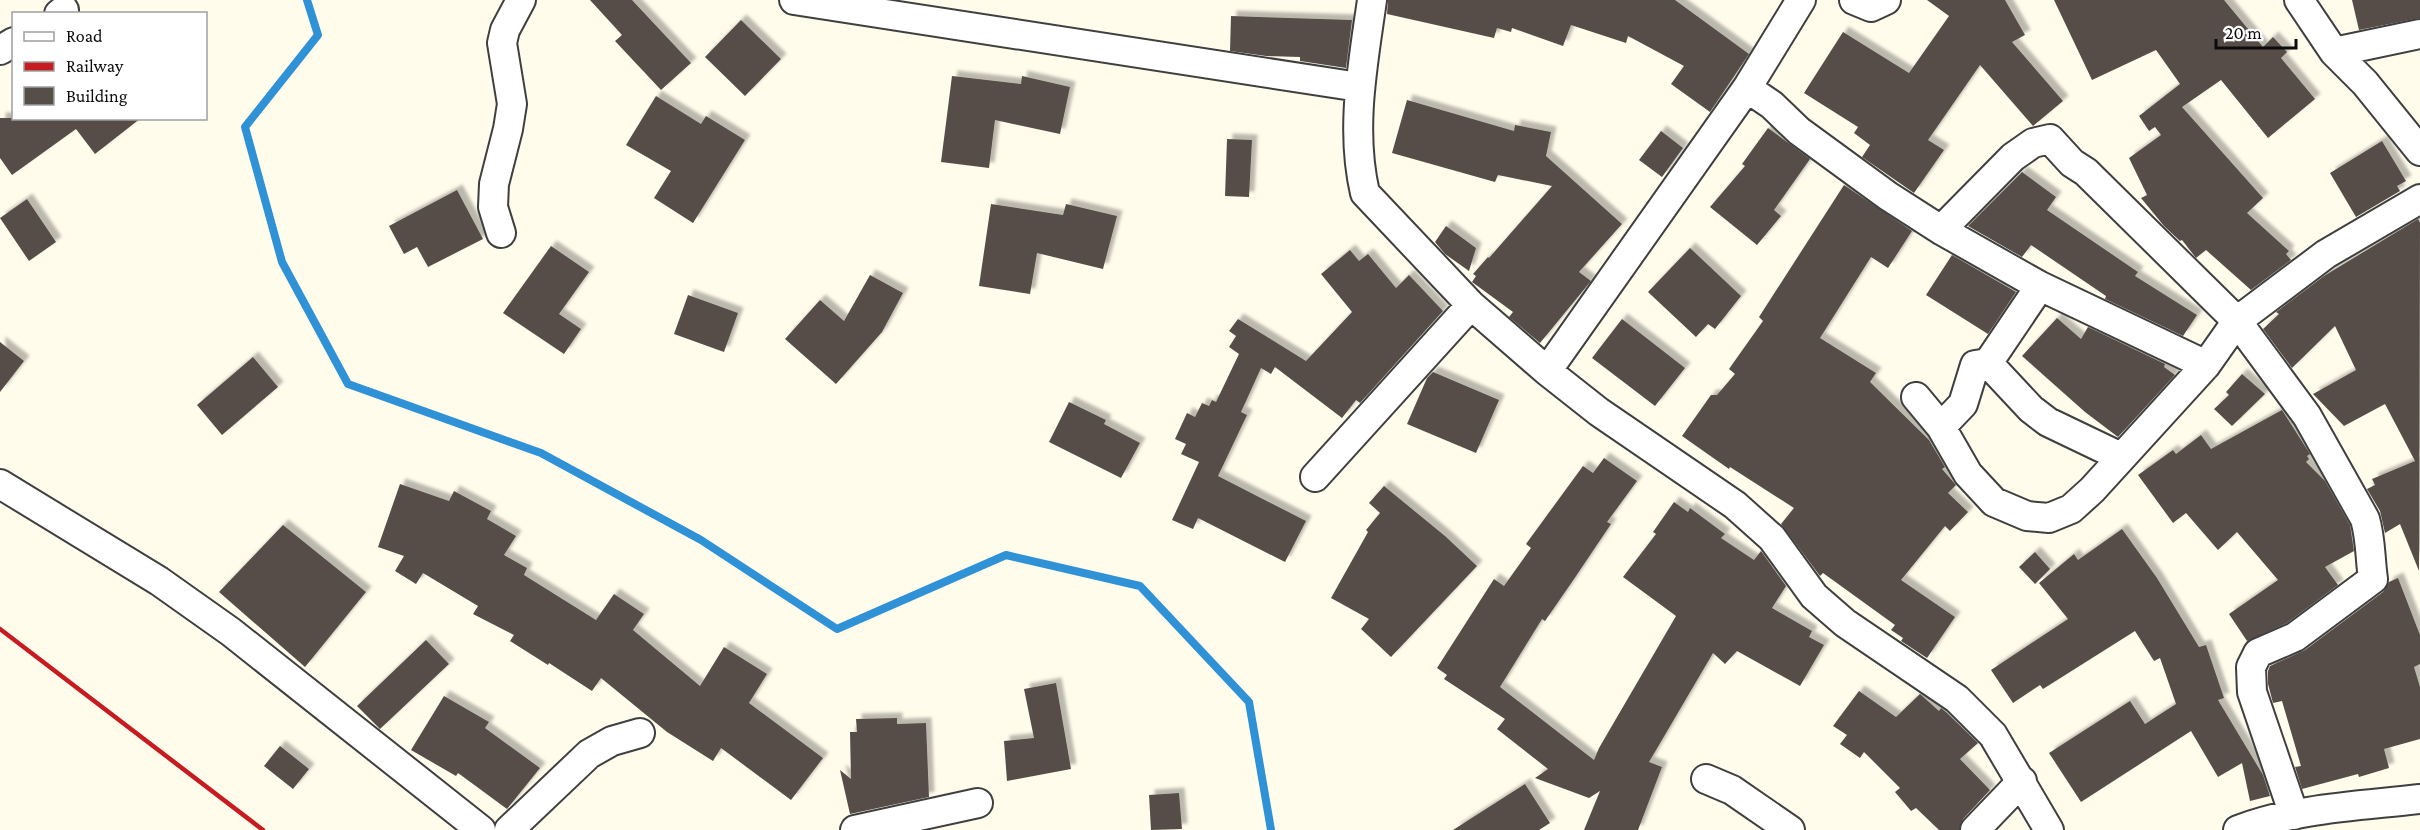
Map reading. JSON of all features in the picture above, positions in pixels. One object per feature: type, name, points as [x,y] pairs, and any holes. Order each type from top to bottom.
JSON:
[{"type":"street","points":[[501,233],[493,207],[494,184],[512,104],[502,43],[505,30],[521,0]]},
{"type":"street","points":[[794,0],[1359,87]]},
{"type":"street","points":[[1371,0],[1359,87],[1360,173],[1365,193],[1471,306],[1547,371],[1599,412],[1735,505],[1772,538],[1814,596],[1845,623],[1957,699],[1993,735],[2049,830]]},
{"type":"street","points":[[1547,371],[1747,88],[1801,0]]},
{"type":"street","points":[[1854,0],[1871,6],[1886,0]]},
{"type":"street","points":[[2299,0],[2334,52],[2365,84],[2420,151]]},
{"type":"street","points":[[2334,52],[2420,34]]},
{"type":"street","points":[[1747,88],[1772,105],[1799,131],[1941,230],[2040,286],[2206,365]]},
{"type":"street","points":[[1941,230],[2013,157],[2033,143],[2050,139],[2072,163],[2086,172],[2237,321],[2307,416],[2365,519],[2371,538],[2369,553],[2373,579],[2295,637],[2258,653],[2251,667],[2252,692],[2294,815]]},
{"type":"street","points":[[1916,397],[1941,428],[1968,474],[1994,502],[2027,516],[2049,518],[2071,509],[2092,490],[2206,365],[2237,321],[2326,254],[2420,199]]},
{"type":"street","points":[[1941,428],[1963,404],[1975,365],[1988,363],[2040,286]]},
{"type":"street","points":[[1315,477],[1471,306]]},
{"type":"street","points":[[1988,363],[2031,409],[2048,422],[2121,457]]},
{"type":"street","points":[[0,484],[159,581],[222,626],[481,830]]},
{"type":"street","points":[[509,830],[589,754],[612,741],[640,732]]},
{"type":"street","points":[[1706,779],[1732,790],[1790,830]]},
{"type":"street","points":[[1975,830],[2022,781]]},
{"type":"street","points":[[2238,830],[2313,811],[2420,799]]},
{"type":"street","points":[[855,830],[978,803]]},
{"type":"building","points":[[590,0],[632,0],[691,63],[661,90],[615,41],[622,35]]},
{"type":"building","points":[[1388,0],[1675,0],[1749,54],[1710,112],[1671,84],[1684,66],[1628,36],[1626,43],[1571,25],[1563,46],[1512,28],[1511,32],[1497,28],[1494,38],[1387,14]]},
{"type":"building","points":[[1927,0],[2005,0],[2025,35],[2012,42],[2063,101],[2033,126],[1980,65],[1928,140],[1944,150],[1914,193],[1862,157],[1870,145],[1854,133],[1858,127],[1804,93],[1843,32],[1909,73],[1949,16]]},
{"type":"building","points":[[2054,0],[2224,0],[2263,47],[2273,37],[2287,52],[2281,58],[2315,99],[2268,138],[2221,80],[2182,107],[2263,198],[2247,213],[2289,251],[2286,254],[2291,260],[2251,290],[2206,250],[2196,258],[2182,240],[2180,241],[2164,226],[2141,198],[2147,195],[2129,158],[2161,135],[2155,127],[2149,131],[2139,116],[2180,84],[2156,50],[2092,80]]},
{"type":"building","points":[[2352,0],[2420,0],[2420,18],[2359,30]]},
{"type":"building","points":[[1231,16],[1352,20],[1346,68],[1300,61],[1300,57],[1266,56],[1230,51]]},
{"type":"building","points":[[741,20],[781,59],[745,96],[705,57]]},
{"type":"building","points":[[952,76],[1021,84],[1022,76],[1070,87],[1060,134],[995,120],[989,168],[941,162]]},
{"type":"building","points":[[656,96],[701,124],[706,116],[745,140],[693,223],[654,198],[671,171],[626,145]]},
{"type":"building","points":[[1407,100],[1514,131],[1515,125],[1551,132],[1546,156],[1622,224],[1579,272],[1591,281],[1540,343],[1509,317],[1513,312],[1472,282],[1476,276],[1473,274],[1552,186],[1498,175],[1495,182],[1392,153]]},
{"type":"building","points":[[0,118],[12,118],[12,120],[138,120],[95,154],[76,129],[12,175],[0,158]]},
{"type":"building","points":[[1768,128],[1810,159],[1774,210],[1781,216],[1757,245],[1710,207],[1745,166],[1742,164]]},
{"type":"building","points":[[1661,131],[1683,148],[1662,177],[1639,160]]},
{"type":"building","points":[[1227,139],[1252,140],[1249,197],[1225,196]]},
{"type":"building","points":[[2382,141],[2406,181],[2397,186],[2400,191],[2356,217],[2330,173]]},
{"type":"building","points":[[2022,172],[2056,197],[2047,210],[2138,272],[2135,276],[2197,315],[2183,336],[2105,299],[2106,296],[2031,245],[2022,257],[1968,226]]},
{"type":"building","points":[[1844,185],[1912,231],[1888,268],[1871,257],[1820,338],[1876,373],[1870,382],[1929,440],[1945,467],[1942,469],[1956,485],[1948,493],[1968,512],[1950,531],[1945,526],[1901,580],[1955,617],[1927,658],[1901,641],[1903,638],[1891,630],[1895,625],[1823,573],[1820,576],[1781,524],[1794,508],[1730,467],[1729,469],[1682,436],[1711,395],[1717,395],[1735,374],[1729,369],[1763,321],[1759,317]]},
{"type":"building","points":[[457,190],[483,239],[428,267],[417,247],[404,254],[389,226]]},
{"type":"building","points":[[27,199],[56,242],[29,261],[0,218]]},
{"type":"building","points":[[991,204],[1063,215],[1066,204],[1117,216],[1103,269],[1037,253],[1030,294],[979,286]]},
{"type":"building","points":[[2418,219],[2420,223],[2419,571],[2400,524],[2385,533],[2380,511],[2367,489],[2375,485],[2372,479],[2415,461],[2385,404],[2344,426],[2313,394],[2356,370],[2335,326],[2292,368],[2263,329],[2279,314],[2276,312],[2324,276]]},
{"type":"building","points":[[1446,226],[1476,248],[1469,271],[1445,254],[1435,242]]},
{"type":"building","points":[[551,246],[589,272],[559,314],[581,329],[564,354],[503,313]]},
{"type":"building","points":[[1690,248],[1741,296],[1715,329],[1708,324],[1696,337],[1648,292]]},
{"type":"building","points":[[1350,250],[1359,261],[1368,254],[1396,288],[1409,275],[1443,311],[1360,403],[1356,400],[1342,418],[1275,367],[1271,374],[1261,368],[1241,412],[1247,415],[1218,476],[1306,521],[1285,562],[1198,518],[1193,529],[1172,520],[1199,462],[1181,454],[1186,444],[1175,439],[1187,413],[1195,417],[1202,403],[1209,406],[1212,400],[1216,402],[1239,354],[1229,347],[1236,336],[1229,331],[1238,319],[1306,361],[1352,312],[1321,274]]},
{"type":"building","points":[[1952,255],[2016,292],[1988,334],[1926,295]]},
{"type":"building","points":[[870,275],[903,293],[882,332],[836,384],[785,339],[820,300],[844,321]]},
{"type":"building","points":[[688,295],[738,313],[724,352],[674,334]]},
{"type":"building","points":[[2057,318],[2081,339],[2088,327],[2165,364],[2164,367],[2175,375],[2118,437],[2085,412],[2022,356]]},
{"type":"building","points":[[1622,319],[1685,368],[1655,406],[1592,358]]},
{"type":"building","points":[[0,342],[24,361],[0,392]]},
{"type":"building","points":[[253,357],[278,387],[222,435],[197,405]]},
{"type":"building","points":[[1433,372],[1499,400],[1476,453],[1407,424],[1427,378]]},
{"type":"building","points":[[2242,374],[2265,394],[2232,426],[2214,409],[2229,395],[2226,392]]},
{"type":"building","points":[[1069,402],[1106,420],[1104,424],[1140,443],[1121,478],[1049,442]]},
{"type":"building","points":[[2282,410],[2310,454],[2306,462],[2325,481],[2350,525],[2354,551],[2325,567],[2338,585],[2287,623],[2247,641],[2229,614],[2278,580],[2237,532],[2218,550],[2186,513],[2173,523],[2138,475],[2173,450],[2176,454],[2201,435],[2211,449]]},
{"type":"building","points":[[1604,458],[1637,481],[1607,522],[1611,524],[1574,579],[1545,621],[1542,619],[1500,687],[1594,760],[1676,616],[1623,577],[1656,534],[1653,532],[1674,502],[1688,512],[1690,508],[1725,534],[1721,538],[1754,560],[1761,551],[1786,586],[1772,608],[1812,631],[1809,637],[1824,645],[1800,686],[1737,651],[1725,664],[1713,653],[1649,762],[1662,767],[1638,830],[1584,830],[1600,791],[1589,798],[1535,778],[1548,769],[1497,729],[1505,719],[1444,679],[1447,675],[1437,668],[1494,579],[1504,586],[1531,548],[1526,544],[1583,466],[1593,473]]},
{"type":"building","points":[[400,484],[449,501],[454,491],[491,511],[487,519],[516,536],[504,555],[527,568],[524,575],[596,620],[614,594],[644,614],[633,630],[700,686],[724,647],[767,674],[749,703],[823,758],[791,800],[721,748],[713,761],[667,732],[601,678],[592,691],[549,663],[548,665],[510,641],[514,635],[473,614],[478,606],[423,573],[416,584],[395,571],[404,556],[378,547]]},
{"type":"building","points":[[1384,486],[1445,536],[1477,566],[1391,657],[1361,629],[1369,619],[1331,598],[1368,532],[1366,530],[1380,513],[1369,503]]},
{"type":"building","points":[[283,525],[366,592],[305,667],[219,592]]},
{"type":"building","points":[[2122,529],[2157,578],[2199,647],[2206,645],[2224,698],[2218,700],[2263,775],[2270,796],[2250,801],[2242,763],[2218,777],[2191,731],[2081,802],[2049,753],[2130,701],[2145,724],[2176,704],[2160,658],[2154,661],[2135,631],[2043,689],[2040,685],[2013,703],[1991,670],[2068,619],[2039,583],[2074,554],[2078,560]]},
{"type":"building","points":[[2035,552],[2050,569],[2035,584],[2019,567]]},
{"type":"building","points":[[2398,578],[2420,635],[2420,664],[2414,667],[2420,687],[2420,739],[2384,749],[2389,768],[2302,789],[2295,767],[2301,766],[2282,701],[2273,703],[2268,684],[2270,666],[2305,650],[2383,592],[2389,582]]},
{"type":"building","points":[[426,640],[449,664],[380,729],[357,706]]},
{"type":"building","points":[[1056,683],[1071,769],[1007,781],[1004,741],[1034,738],[1024,689]]},
{"type":"building","points":[[1859,691],[1896,717],[1920,694],[1939,711],[1941,708],[1946,712],[1978,743],[1960,759],[1990,790],[1963,819],[1959,830],[1939,830],[1916,808],[1911,811],[1895,792],[1900,788],[1864,752],[1860,758],[1840,744],[1847,735],[1833,726]]},
{"type":"building","points":[[444,696],[489,722],[485,728],[540,768],[507,809],[458,773],[456,776],[411,750]]},
{"type":"building","points":[[897,718],[897,724],[926,723],[929,797],[850,814],[840,770],[851,779],[850,732],[857,732],[856,719]]},
{"type":"building","points":[[280,746],[309,769],[293,789],[264,766]]},
{"type":"building","points":[[1525,784],[1550,823],[1539,830],[1453,830]]},
{"type":"building","points":[[1179,793],[1182,829],[1151,830],[1149,795]]},
{"type":"waterway","points":[[307,0],[318,35],[245,127],[282,262],[348,384],[541,453],[701,540],[837,629],[1006,555],[1140,586],[1249,702],[1271,830]]},
{"type":"railway","points":[[0,629],[263,830]]}]
